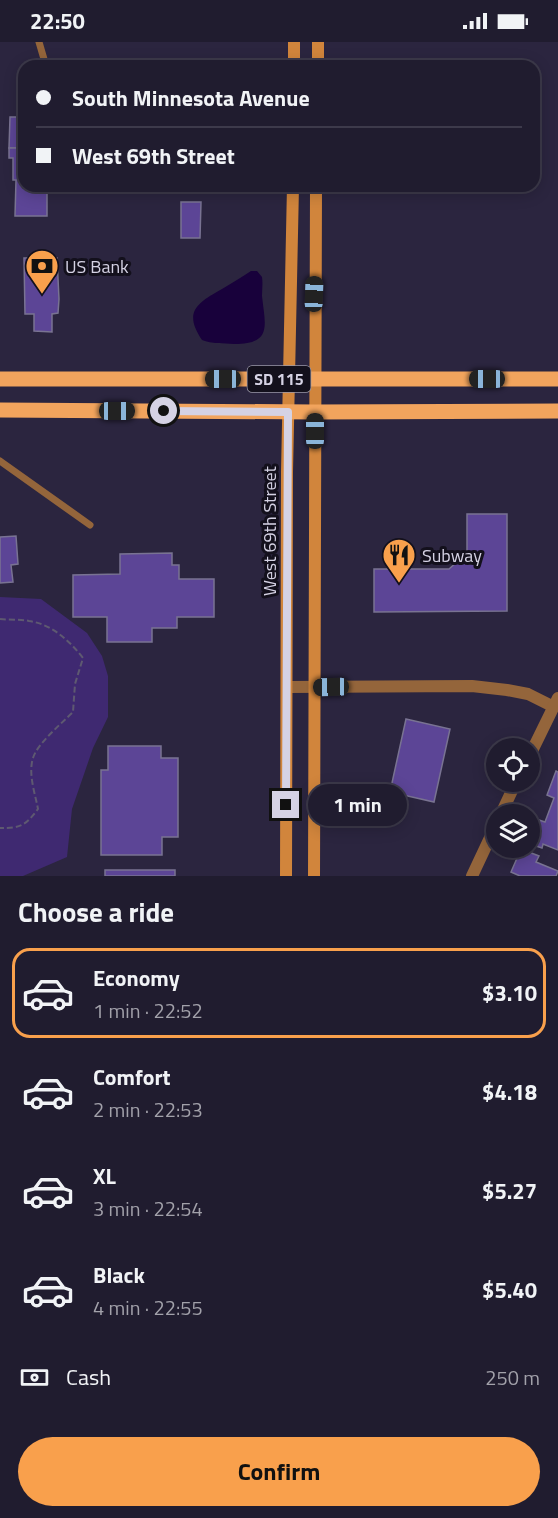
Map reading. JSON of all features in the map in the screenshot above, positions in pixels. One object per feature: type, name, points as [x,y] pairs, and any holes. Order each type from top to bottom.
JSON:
[{"type":"main road","points":[[294,42],[294,60]]},
{"type":"main road","points":[[318,42],[318,60]]},
{"type":"main road","name":"West 69th Street","points":[[286,876],[288,412],[293,192]]},
{"type":"main road","points":[[314,876],[316,192]]},
{"type":"main road","name":"SD 115","points":[[0,379],[558,379]]},
{"type":"main road","name":"SD 115","points":[[0,410],[558,411]]},
{"type":"street","points":[[287,687],[472,686],[528,694],[556,702],[538,738]]},
{"type":"street","points":[[472,876],[486,846]]},
{"type":"lane","points":[[39,42],[44,60]]},
{"type":"lane","points":[[0,460],[90,525]]},
{"type":"path","points":[[0,619],[30,621],[50,627],[72,644],[83,658],[75,684],[73,712],[46,738],[33,757],[31,777],[38,809],[29,820],[17,828],[0,828]]},
{"type":"shaded area","points":[[251,271],[257,271],[262,277],[265,324],[261,336],[255,341],[234,344],[202,340],[194,322],[195,309],[206,299]]},
{"type":"shaded area","points":[[0,597],[41,599],[87,633],[102,656],[108,676],[108,717],[93,748],[72,809],[67,857],[23,876],[0,876]]},
{"type":"building","points":[[10,117],[18,117],[18,148],[9,148]]},
{"type":"building","points":[[9,148],[18,148],[18,192],[47,192],[47,216],[15,216],[16,180],[13,180],[13,158],[9,158]]},
{"type":"building","points":[[181,202],[201,202],[200,238],[181,238]]},
{"type":"building","name":"US Bank","points":[[24,258],[57,258],[59,299],[58,313],[52,314],[52,332],[34,331],[34,314],[25,314]]},
{"type":"building","points":[[467,514],[507,514],[507,611],[374,612],[374,569],[449,569],[467,553]]},
{"type":"building","points":[[16,536],[18,564],[11,565],[13,582],[0,583],[0,537]]},
{"type":"building","points":[[172,553],[172,565],[179,565],[179,579],[214,579],[214,617],[177,617],[177,628],[152,628],[152,642],[107,642],[107,617],[73,617],[73,575],[120,574],[120,554]]},
{"type":"building","points":[[406,719],[450,729],[434,802],[390,792]]},
{"type":"building","points":[[108,746],[161,746],[161,758],[178,758],[178,837],[162,837],[162,855],[101,855],[101,770],[108,770]]},
{"type":"building","points":[[556,771],[558,772],[558,850],[543,844],[542,848],[540,847],[540,820],[545,822],[554,798],[547,795]]},
{"type":"building","points":[[517,858],[538,858],[536,862],[558,871],[556,876],[520,876],[511,872]]},
{"type":"building","points":[[105,870],[175,870],[175,876],[105,876]]},
{"type":"place","name":"US Bank","points":[[42,295]]},
{"type":"place","name":"Subway","points":[[399,584]]},
{"type":"route","points":[[164,411],[288,412],[286,805]]}]
